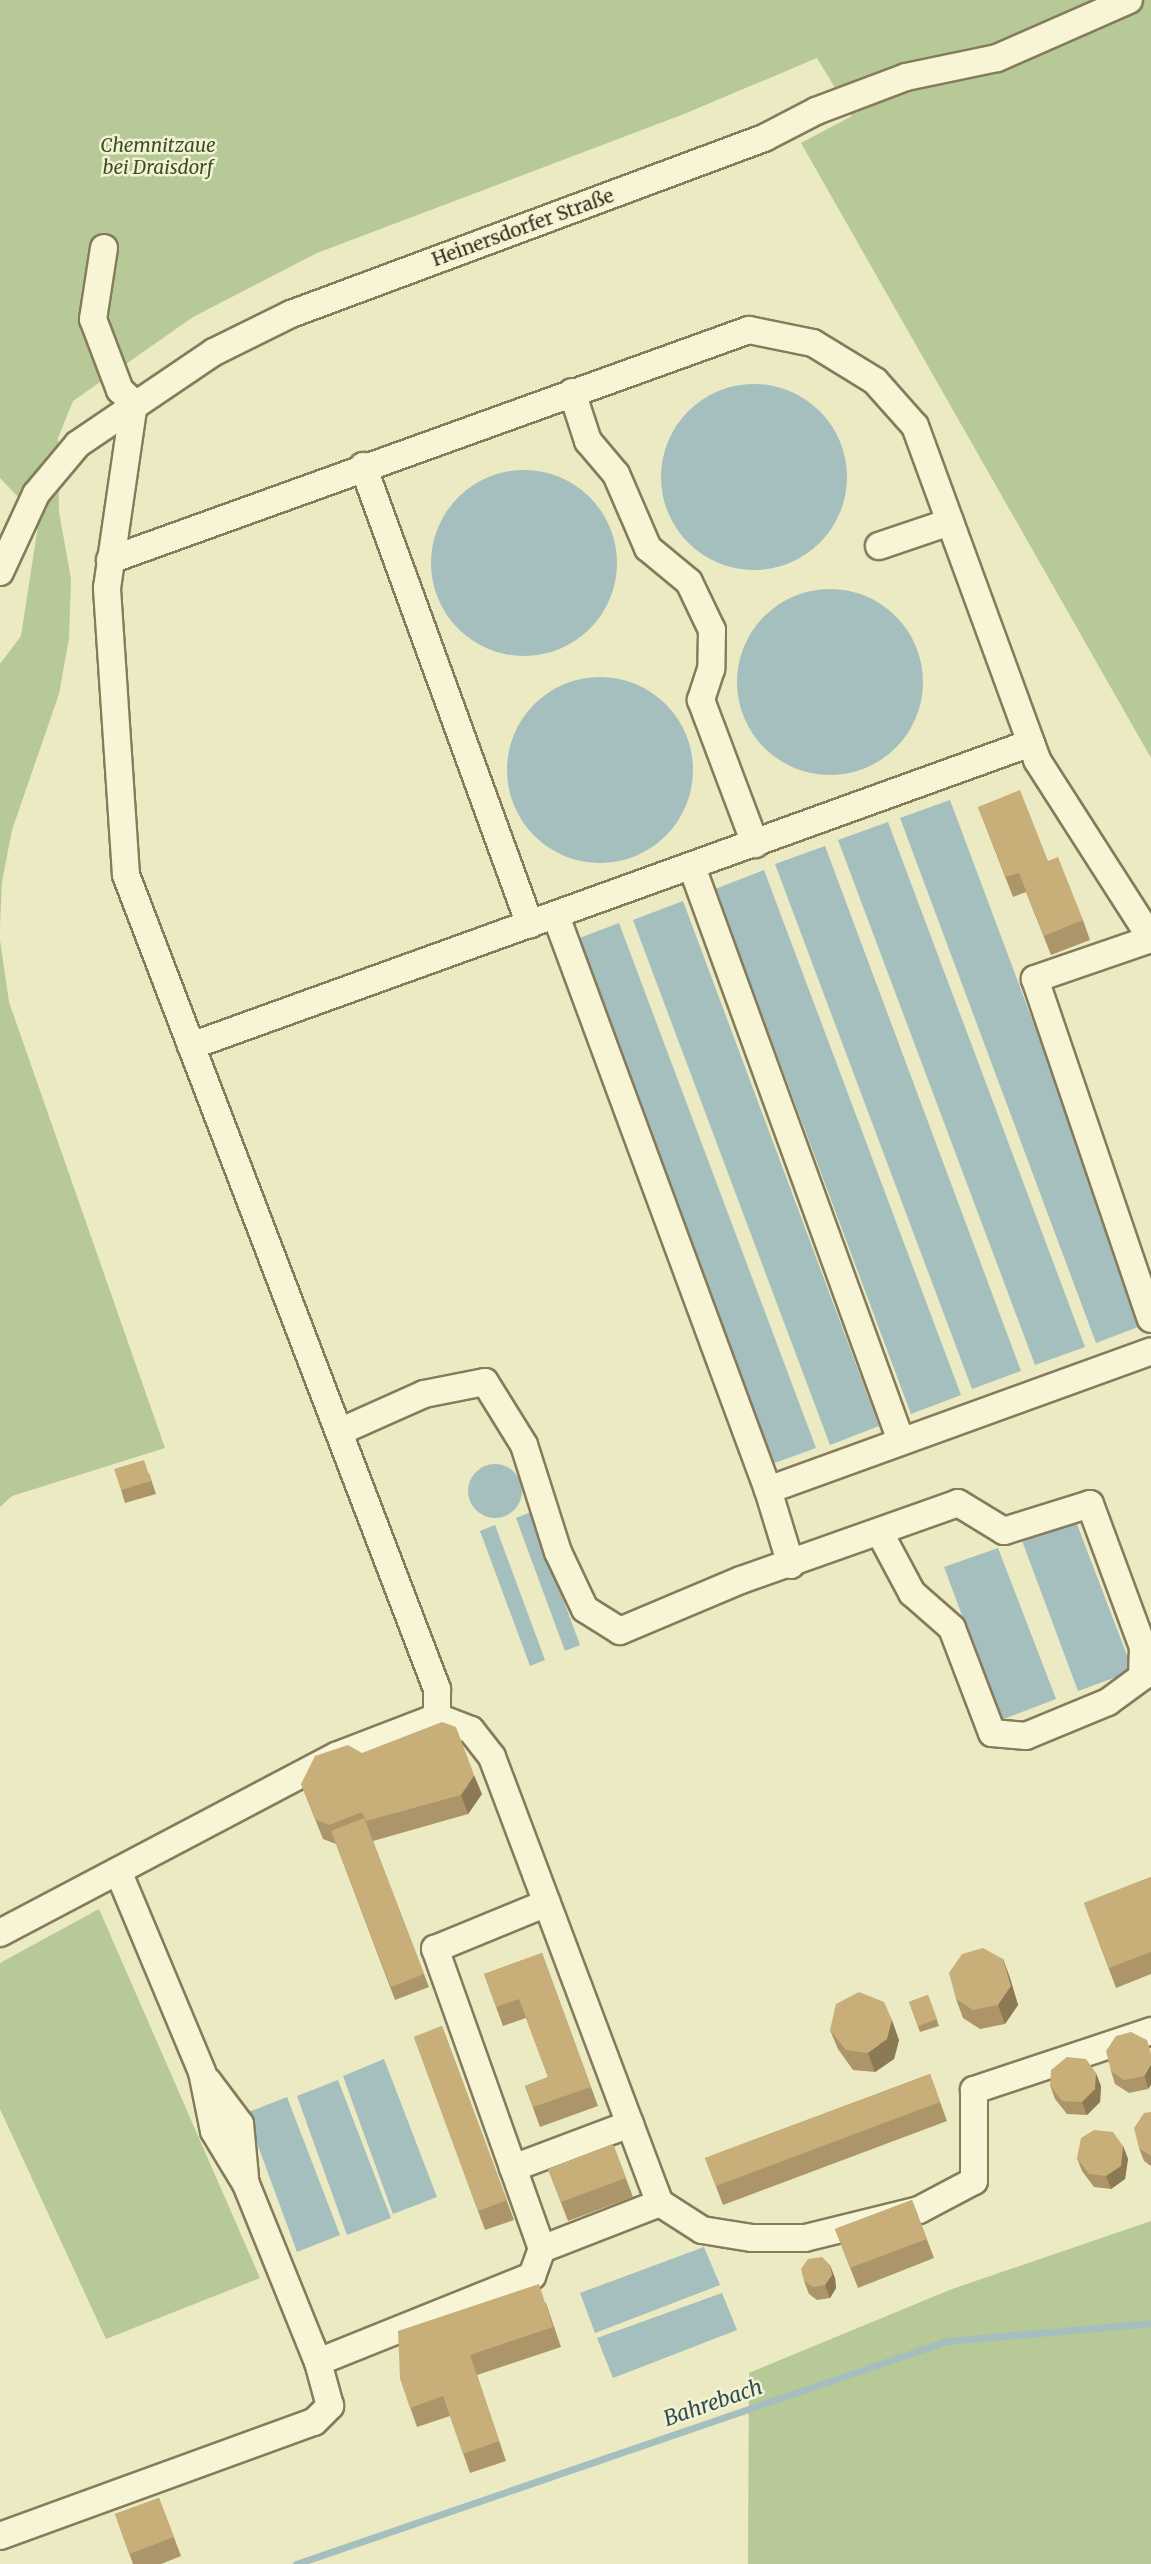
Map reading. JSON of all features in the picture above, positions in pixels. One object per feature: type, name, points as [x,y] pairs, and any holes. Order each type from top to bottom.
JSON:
[{"type":"street","name":"Heinersdorfer Straße","points":[[0,572],[36,494],[78,444],[134,403],[214,352],[291,314],[764,138],[816,111],[905,77],[997,58],[1129,0]]},
{"type":"street","points":[[104,248],[93,319],[120,390],[134,403],[107,588],[126,875],[437,1689],[438,1717]]},
{"type":"street","points":[[110,560],[363,466],[749,330],[813,344],[875,381],[915,426],[1038,760],[1151,939],[1035,979],[1151,1319]]},
{"type":"street","points":[[572,392],[589,442],[616,474],[648,548],[689,582],[712,629],[711,670],[701,700],[755,844]]},
{"type":"street","points":[[363,466],[530,925]]},
{"type":"street","points":[[879,546],[950,522]]},
{"type":"street","points":[[191,1046],[1031,743]]},
{"type":"street","points":[[692,867],[901,1441]]},
{"type":"street","points":[[555,916],[768,1490],[791,1565]]},
{"type":"street","points":[[768,1490],[1151,1351]]},
{"type":"street","points":[[339,1432],[424,1394],[485,1382],[524,1445],[558,1552],[585,1609],[620,1631],[741,1580],[791,1565],[958,1503],[1004,1531],[1090,1504],[1143,1647],[1142,1676],[1108,1702],[1027,1736],[992,1733],[953,1628],[912,1594],[880,1533]]},
{"type":"street","points":[[0,1933],[336,1756],[438,1717],[471,1730],[492,1757],[660,2203],[702,2230],[751,2238],[804,2238],[919,2210],[975,2181],[974,2090],[1151,2031]]},
{"type":"street","points":[[0,2536],[314,2422],[330,2406],[318,2362],[246,2184],[214,2132],[202,2073],[118,1871]]},
{"type":"street","points":[[318,2362],[532,2276],[542,2249],[435,1949],[547,1903]]},
{"type":"street","points":[[513,2168],[630,2124]]},
{"type":"street","points":[[542,2249],[660,2203]]},
{"type":"green space","name":"Chemnitzaue bei Draisdorf","points":[[0,0],[1151,0],[1151,758],[801,143],[852,116],[817,58],[684,114],[317,253],[193,317],[73,401],[58,438],[59,512],[71,579],[69,638],[59,694],[12,830],[2,882],[0,927],[0,664],[21,636],[39,519],[0,478]]},
{"type":"green space","points":[[0,940],[9,1002],[165,1448],[12,1496],[0,1507]]},
{"type":"green space","points":[[99,1909],[260,2278],[106,2339],[0,2109],[0,1963]]},
{"type":"green space","points":[[1151,2221],[1151,2564],[748,2564],[749,2373],[952,2289]]},
{"type":"water","points":[[754,384],[789,392],[805,400],[819,412],[831,426],[839,442],[847,477],[839,512],[831,528],[819,542],[805,554],[789,562],[754,570],[719,562],[703,554],[689,542],[677,528],[669,512],[661,477],[669,442],[677,426],[689,412],[703,400],[719,392]]},
{"type":"water","points":[[524,470],[559,478],[575,486],[589,498],[601,512],[609,528],[617,563],[609,598],[601,614],[589,628],[575,640],[559,648],[524,656],[489,648],[473,640],[459,628],[447,614],[439,598],[431,563],[439,528],[447,512],[459,498],[473,486],[489,478]]},
{"type":"water","points":[[830,589],[865,596],[895,617],[916,647],[923,682],[916,717],[895,747],[865,768],[830,775],[795,768],[765,747],[744,717],[737,682],[744,647],[765,617],[795,596]]},
{"type":"water","points":[[600,677],[635,684],[665,705],[686,735],[693,770],[686,805],[665,835],[635,856],[600,863],[565,856],[535,835],[514,805],[507,770],[514,735],[535,705],[565,684]]},
{"type":"water","points":[[950,800],[1146,1324],[1096,1343],[900,818]]},
{"type":"water","points":[[888,822],[1085,1347],[1035,1365],[838,840]]},
{"type":"water","points":[[825,846],[1021,1371],[972,1389],[775,864]]},
{"type":"water","points":[[764,870],[961,1395],[911,1414],[715,889]]},
{"type":"water","points":[[683,901],[879,1426],[830,1445],[633,920]]},
{"type":"water","points":[[619,923],[816,1448],[766,1466],[569,942]]},
{"type":"water","points":[[495,1464],[514,1472],[522,1491],[514,1510],[495,1518],[476,1510],[468,1491],[476,1472]]},
{"type":"water","points":[[531,1512],[580,1645],[565,1651],[516,1518]]},
{"type":"water","points":[[1075,1519],[1133,1671],[1078,1691],[1021,1538]]},
{"type":"water","points":[[495,1525],[545,1660],[530,1666],[480,1531]]},
{"type":"water","points":[[998,1548],[1056,1699],[1001,1720],[944,1567]]},
{"type":"water","points":[[384,2059],[437,2197],[393,2214],[343,2076]]},
{"type":"water","points":[[338,2080],[391,2218],[347,2235],[297,2096]]},
{"type":"water","points":[[287,2097],[340,2235],[297,2252],[246,2113]]},
{"type":"water","points":[[704,2247],[720,2285],[595,2333],[580,2293]]},
{"type":"water","points":[[722,2293],[737,2330],[613,2378],[597,2338]]},
{"type":"building","points":[[1020,790],[1048,861],[1058,857],[1083,920],[1044,936],[1019,873],[1006,877],[978,807]]},
{"type":"building","points":[[144,1460],[151,1481],[121,1490],[114,1469]]},
{"type":"building","points":[[442,1722],[456,1727],[474,1775],[461,1795],[366,1821],[362,1812],[329,1825],[316,1820],[301,1784],[315,1756],[348,1745],[362,1753]]},
{"type":"building","points":[[364,1818],[424,1974],[391,1987],[331,1831]]},
{"type":"building","points":[[1151,1877],[1151,1952],[1109,1968],[1084,1903]]},
{"type":"building","points":[[983,1948],[1003,1959],[1011,1986],[998,2005],[973,2010],[956,1999],[949,1973],[962,1954]]},
{"type":"building","points":[[542,1953],[591,2087],[533,2107],[525,2086],[548,2077],[519,1999],[496,2007],[484,1974]]},
{"type":"building","points":[[859,1992],[884,2002],[892,2020],[887,2039],[868,2053],[846,2050],[830,2030],[836,2004]]},
{"type":"building","points":[[928,1995],[937,2019],[918,2026],[909,2002]]},
{"type":"building","points":[[442,2026],[507,2200],[478,2211],[414,2037]]},
{"type":"building","points":[[1131,2032],[1147,2040],[1151,2064],[1144,2076],[1124,2080],[1111,2071],[1106,2051],[1116,2036]]},
{"type":"building","points":[[1067,2057],[1086,2059],[1096,2073],[1095,2089],[1082,2102],[1062,2101],[1050,2085],[1051,2070]]},
{"type":"building","points":[[930,2074],[940,2102],[716,2186],[705,2158]]},
{"type":"building","points":[[1151,2112],[1151,2156],[1139,2148],[1134,2128],[1144,2113]]},
{"type":"building","points":[[1094,2130],[1113,2132],[1123,2146],[1121,2166],[1106,2176],[1089,2174],[1077,2158],[1081,2138]]},
{"type":"building","points":[[613,2144],[626,2178],[561,2202],[548,2169]]},
{"type":"building","points":[[912,2200],[927,2239],[850,2268],[835,2229]]},
{"type":"building","points":[[822,2257],[830,2265],[832,2275],[825,2285],[813,2287],[804,2281],[801,2269],[808,2259]]},
{"type":"building","points":[[539,2284],[553,2327],[470,2355],[499,2441],[463,2454],[443,2396],[410,2408],[400,2378],[398,2331]]},
{"type":"building","points":[[159,2498],[174,2537],[129,2554],[115,2514]]},
{"type":"waterway","name":"Bahrebach","points":[[296,2564],[947,2341],[1151,2323]]}]
